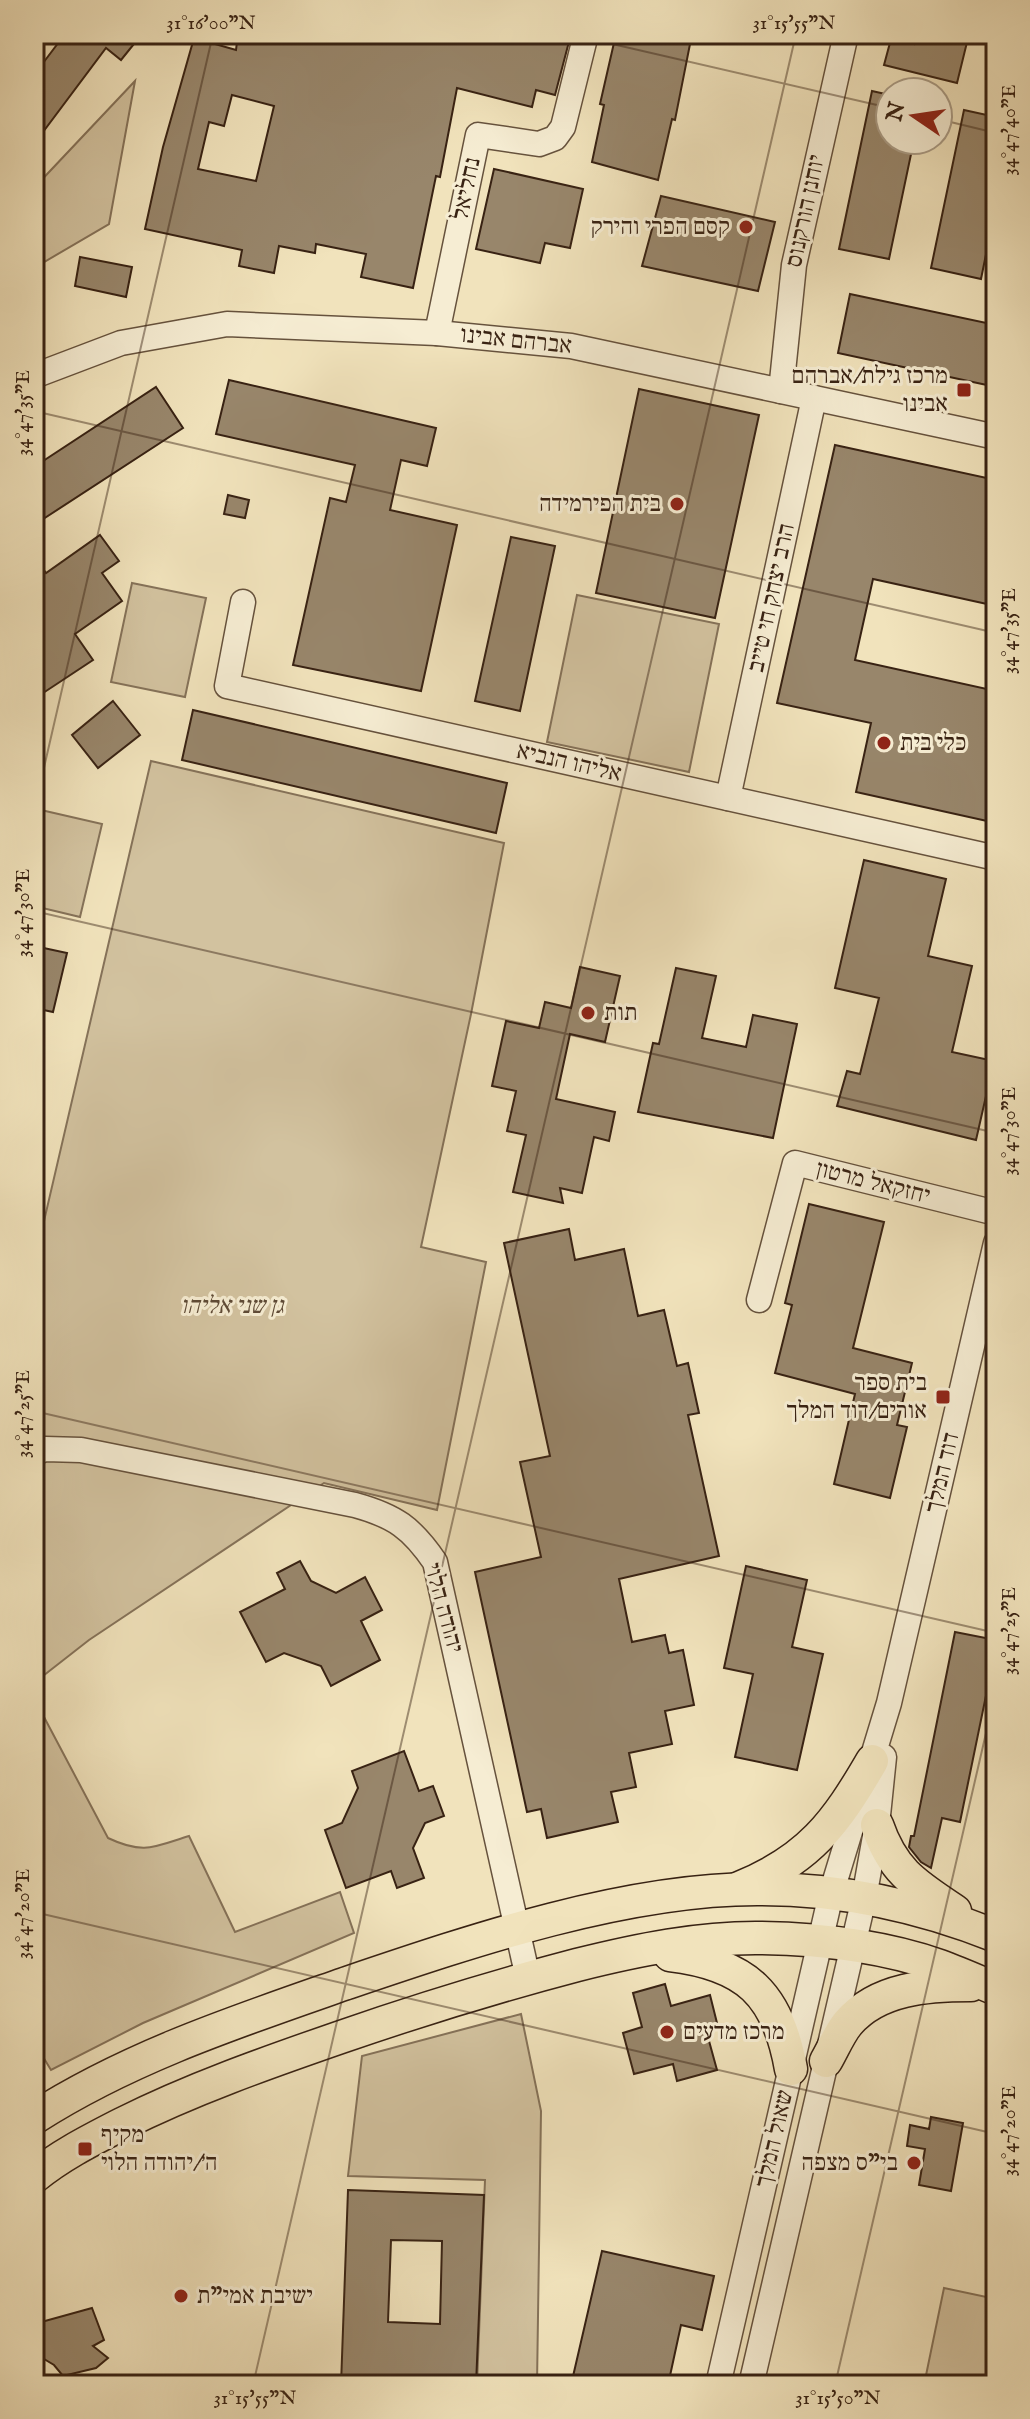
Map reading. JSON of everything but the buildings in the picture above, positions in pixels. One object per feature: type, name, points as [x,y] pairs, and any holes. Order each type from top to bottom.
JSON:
[{"type":"main road","points":[[733,1890],[758,1880],[820,1836],[843,1811],[872,1761]]},
{"type":"main road","points":[[877,1825],[894,1864],[925,1891],[990,1933]]},
{"type":"main road","points":[[34,2118],[62,2100],[139,2061],[251,2016],[412,1961],[616,1905],[733,1890],[831,1894],[864,1898],[954,1919],[990,1933]]},
{"type":"main road","points":[[34,2177],[84,2143],[159,2106],[268,2062],[427,2008],[528,1978],[639,1951],[719,1940],[760,1938],[820,1941],[853,1945],[939,1966],[991,1987]]},
{"type":"main road","points":[[639,1951],[710,1962],[734,1972],[754,1986],[778,2020],[786,2039],[791,2069]]},
{"type":"main road","points":[[826,2061],[847,2024],[876,2002],[894,1994],[932,1985],[991,1987]]},
{"type":"street","name":"נחליאל","points":[[437,333],[478,135],[539,144],[555,138],[563,127],[586,34]]},
{"type":"street","name":"יוחנן הורקנוס","points":[[781,391],[794,265],[846,34]]},
{"type":"street","name":"אברהם אבינו","points":[[34,376],[121,343],[227,324],[437,333],[571,346],[996,437]]},
{"type":"street","name":"הרב יצחק חי טייב","points":[[728,798],[814,398]]},
{"type":"street","name":"אליהו הנביא","points":[[243,602],[227,686],[996,858]]},
{"type":"street","name":"יחזקאל מרטון","points":[[759,1300],[795,1163],[996,1213]]},
{"type":"street","name":"דוד המלך","points":[[831,1894],[889,1703],[988,1311],[996,1243]]},
{"type":"street","name":"יהודה הלוי","points":[[34,1453],[45,1449],[81,1450],[355,1505],[388,1516],[418,1537],[435,1562],[528,1978]]},
{"type":"street","name":"דוד המלך","points":[[864,1898],[877,1825],[889,1703]]},
{"type":"street","name":"שאול המלך","points":[[718,2385],[831,1894]]},
{"type":"street","name":"שאול המלך","points":[[751,2385],[864,1898]]},
{"type":"green space","points":[[135,81],[109,224],[34,268],[34,188]]},
{"type":"green space","points":[[132,583],[206,598],[185,697],[111,682]]},
{"type":"green space","points":[[577,595],[719,624],[689,772],[547,742]]},
{"type":"green space","name":"גן שני אליהו","points":[[151,761],[504,843],[421,1247],[486,1262],[437,1510],[324,1483],[89,1640],[34,1683],[34,1264]]},
{"type":"green space","points":[[41,810],[102,824],[80,917],[34,906],[34,840]]},
{"type":"green space","points":[[44,1717],[108,1838],[149,1848],[189,1836],[235,1932],[340,1892],[354,1933],[143,2023],[51,2070],[34,2042],[34,1724]]},
{"type":"green space","points":[[521,2014],[541,2111],[537,2385],[477,2385],[485,2180],[348,2176],[362,2056]]},
{"type":"green space","points":[[944,2288],[996,2299],[996,2385],[924,2385]]},
{"type":"place","name":"קסם הפרי והירק","points":[[746,227]]},
{"type":"place","name":"מרכז גילת/אברהם אבינו","points":[[964,390]]},
{"type":"place","name":"בית הפירמידה","points":[[677,504]]},
{"type":"place","name":"כלי בית","points":[[884,743]]},
{"type":"place","name":"תות","points":[[588,1013]]},
{"type":"place","name":"בית ספר אורים/דוד המלך","points":[[943,1397]]},
{"type":"place","name":"מרכז מדעים","points":[[667,2032]]},
{"type":"place","name":"מקיף ה׳/יהודה הלוי","points":[[85,2149]]},
{"type":"place","name":"בי\"ס מצפה","points":[[914,2163]]},
{"type":"place","name":"ישיבת אמי\"ת","points":[[181,2296]]}]
